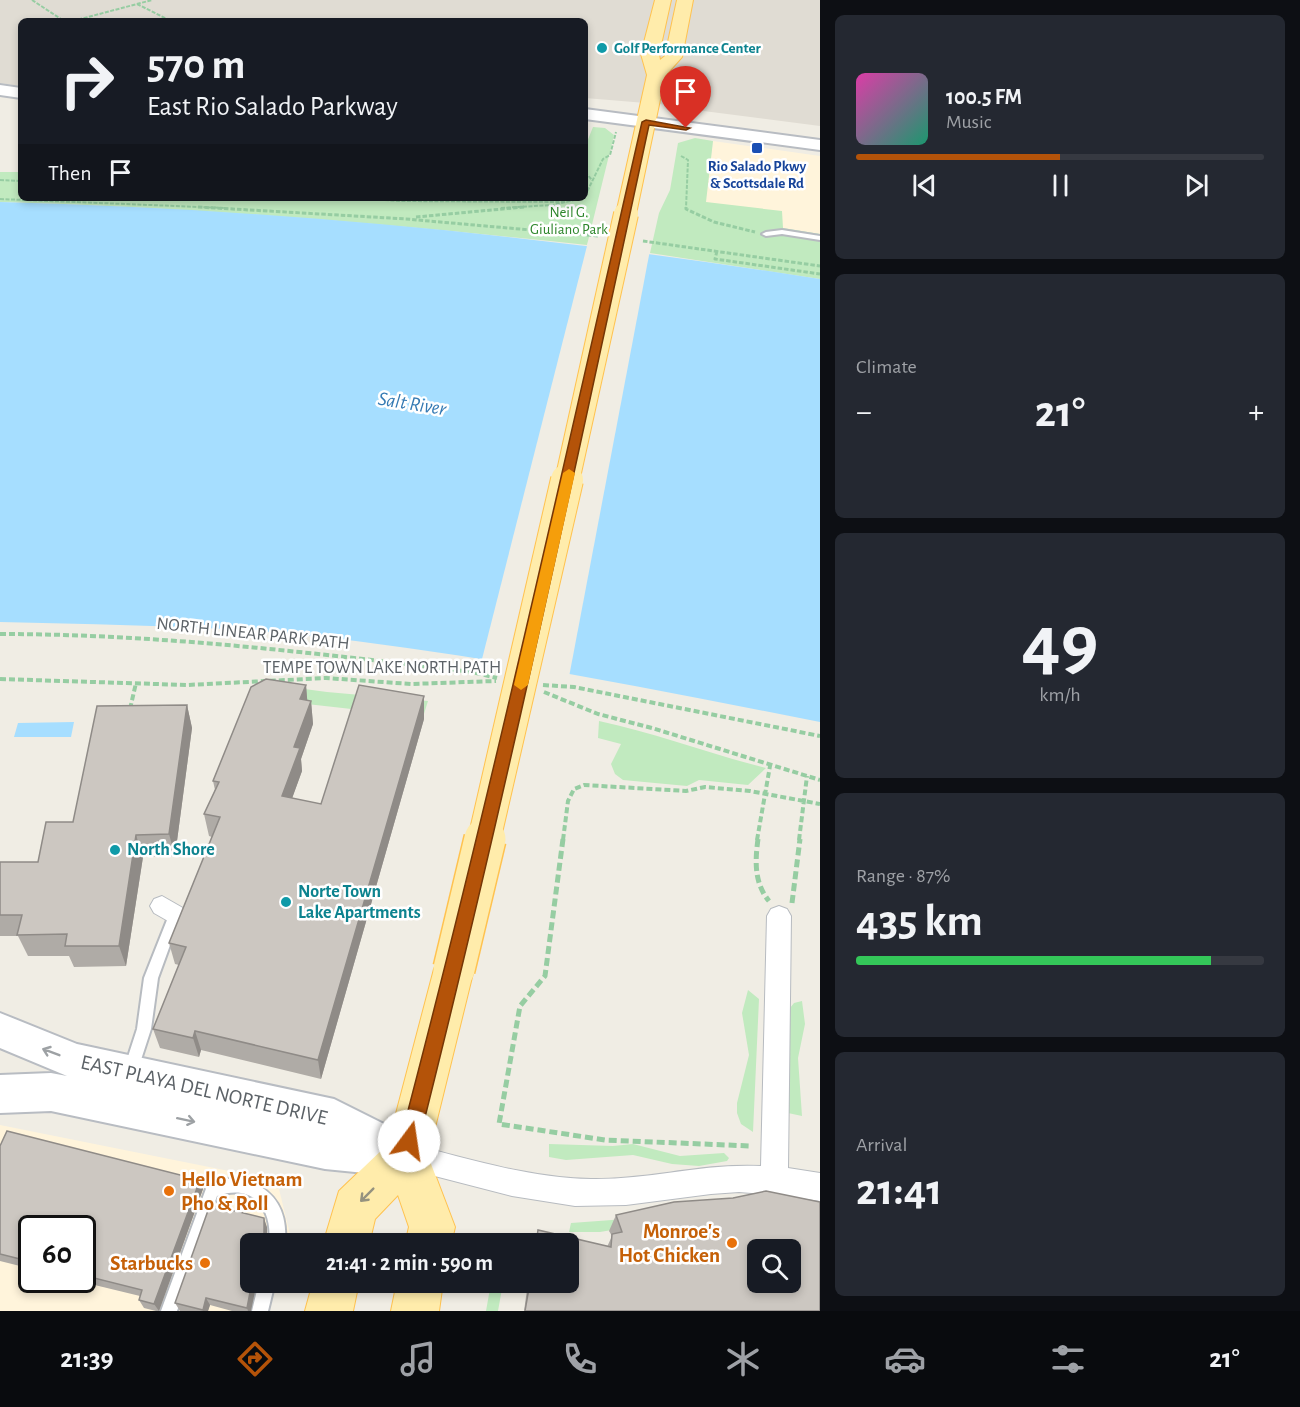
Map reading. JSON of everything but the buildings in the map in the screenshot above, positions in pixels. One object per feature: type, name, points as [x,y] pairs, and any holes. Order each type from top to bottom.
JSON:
[{"type":"main road","points":[[349,1233],[355,1207],[406,1156],[454,969],[525,668],[647,118],[656,75],[650,54],[663,0]]},
{"type":"main road","points":[[656,75],[673,57],[686,0]]},
{"type":"main road","points":[[0,90],[18,93]]},
{"type":"main road","points":[[0,100],[18,102]]},
{"type":"main road","points":[[588,106],[647,118],[820,145]]},
{"type":"main road","points":[[588,114],[820,134]]},
{"type":"main road","name":"EAST PLAYA DEL NORTE DRIVE","points":[[0,1030],[76,1062],[334,1118],[406,1156]]},
{"type":"main road","name":"EAST PLAYA DEL NORTE DRIVE","points":[[0,1094],[51,1092],[325,1149],[406,1156]]},
{"type":"main road","points":[[406,1156],[432,1227],[431,1233]]},
{"type":"main road","points":[[329,1311],[333,1293]]},
{"type":"main road","points":[[415,1311],[418,1293]]},
{"type":"street","points":[[774,1179],[779,916]]},
{"type":"street","name":"EAST PLAYA DEL NORTE DRIVE","points":[[406,1156],[503,1179],[576,1192],[622,1191],[714,1180],[774,1179],[820,1187]]},
{"type":"lane","points":[[766,234],[782,232],[820,238]]},
{"type":"lane","points":[[129,1075],[144,1029],[151,978],[169,910]]},
{"type":"lane","points":[[169,1311],[212,1191],[223,1185],[240,1184],[251,1187],[263,1195],[276,1217],[279,1233]]},
{"type":"lane","points":[[260,1311],[264,1293]]},
{"type":"path","points":[[32,0],[59,18]]},
{"type":"path","points":[[84,18],[152,0]]},
{"type":"path","points":[[137,4],[165,18]]},
{"type":"path","points":[[110,11],[115,14]]},
{"type":"path","points":[[588,188],[603,159],[610,155],[617,130],[614,127]]},
{"type":"path","points":[[681,156],[688,160],[686,209],[714,222],[766,234]]},
{"type":"path","points":[[588,175],[592,180]]},
{"type":"path","points":[[0,180],[18,181]]},
{"type":"path","points":[[0,199],[18,200]]},
{"type":"path","points":[[43,201],[406,219],[478,210],[553,205],[570,201]]},
{"type":"path","points":[[399,201],[567,202]]},
{"type":"path","points":[[717,251],[715,259],[820,274]]},
{"type":"path","name":"NORTH LINEAR PARK PATH","points":[[0,634],[119,635],[222,642],[472,672],[505,681]]},
{"type":"path","name":"TEMPE TOWN LAKE NORTH PATH","points":[[0,679],[186,685],[326,678],[411,684],[505,681]]},
{"type":"path","points":[[130,711],[136,683]]},
{"type":"path","points":[[820,736],[574,687],[538,687],[598,714],[652,728],[820,780]]},
{"type":"path","points":[[770,765],[762,793],[757,856],[759,886],[779,916],[792,905],[807,776]]},
{"type":"path","points":[[751,1146],[605,1140],[499,1124],[520,1006],[545,976],[568,801],[574,789],[584,785],[686,791],[705,787],[762,793],[820,804]]},
{"type":"shaded area","points":[[0,0],[820,0],[820,126],[688,109],[682,106],[588,98],[588,18],[18,18],[18,86],[0,83]]},
{"type":"shaded area","points":[[713,141],[820,156],[820,234],[783,228],[705,202]]},
{"type":"shaded area","points":[[0,1125],[234,1172],[279,1189],[290,1233],[240,1233],[240,1293],[273,1293],[268,1311],[0,1311]]},
{"type":"green space","name":"Neil G. Giuliano Park","points":[[593,127],[605,128],[614,135],[587,245],[294,218],[147,208],[0,202],[0,172],[18,172],[18,201],[588,201],[588,140]]},
{"type":"green space","name":"Neil G. Giuliano Park","points":[[695,138],[713,141],[706,202],[782,211],[783,228],[820,234],[820,279],[650,253],[659,213],[670,190],[678,143]]},
{"type":"green space","points":[[274,685],[428,701],[423,717],[271,700]]},
{"type":"green space","points":[[599,721],[766,768],[748,785],[699,780],[687,786],[623,780],[615,774],[611,764],[621,744],[598,738]]},
{"type":"green space","points":[[748,990],[759,999],[753,1132],[741,1124],[737,1113],[737,1103],[749,1055],[742,1013]]},
{"type":"green space","points":[[802,1001],[805,1024],[798,1058],[802,1116],[788,1113],[790,1008],[794,1003]]},
{"type":"green space","points":[[549,1144],[613,1146],[633,1144],[680,1156],[724,1153],[729,1158],[727,1161],[699,1166],[672,1164],[633,1155],[566,1160],[549,1157]]},
{"type":"green space","points":[[676,1210],[678,1219],[600,1232],[569,1232],[571,1223],[612,1220]]},
{"type":"green space","points":[[489,1293],[501,1293],[498,1311],[486,1311]]},
{"type":"water","name":"Salt River","points":[[0,202],[206,211],[411,227],[616,250],[820,279],[820,722],[563,673],[434,652],[304,635],[229,629],[0,622]]},
{"type":"water","points":[[74,722],[71,737],[14,737],[18,723]]},
{"type":"pier","points":[[588,242],[650,250],[569,677],[481,663]]},
{"type":"slow traffic","points":[[521,685],[569,473]]},
{"type":"place","name":"Golf Performance Center","points":[[602,48]]},
{"type":"place","name":"Rio Salado Pkwy & Scottsdale Rd","points":[[757,148]]},
{"type":"place","name":"North Shore","points":[[115,850]]},
{"type":"place","name":"Norte Town Lake Apartments","points":[[286,902]]},
{"type":"place","name":"Hello Vietnam Pho & Roll","points":[[169,1191]]},
{"type":"place","name":"Monroe's Hot Chicken","points":[[732,1243]]},
{"type":"place","name":"Starbucks","points":[[205,1263]]},
{"type":"route","points":[[409,1141],[454,969],[525,668],[646,122],[686,128]]}]
